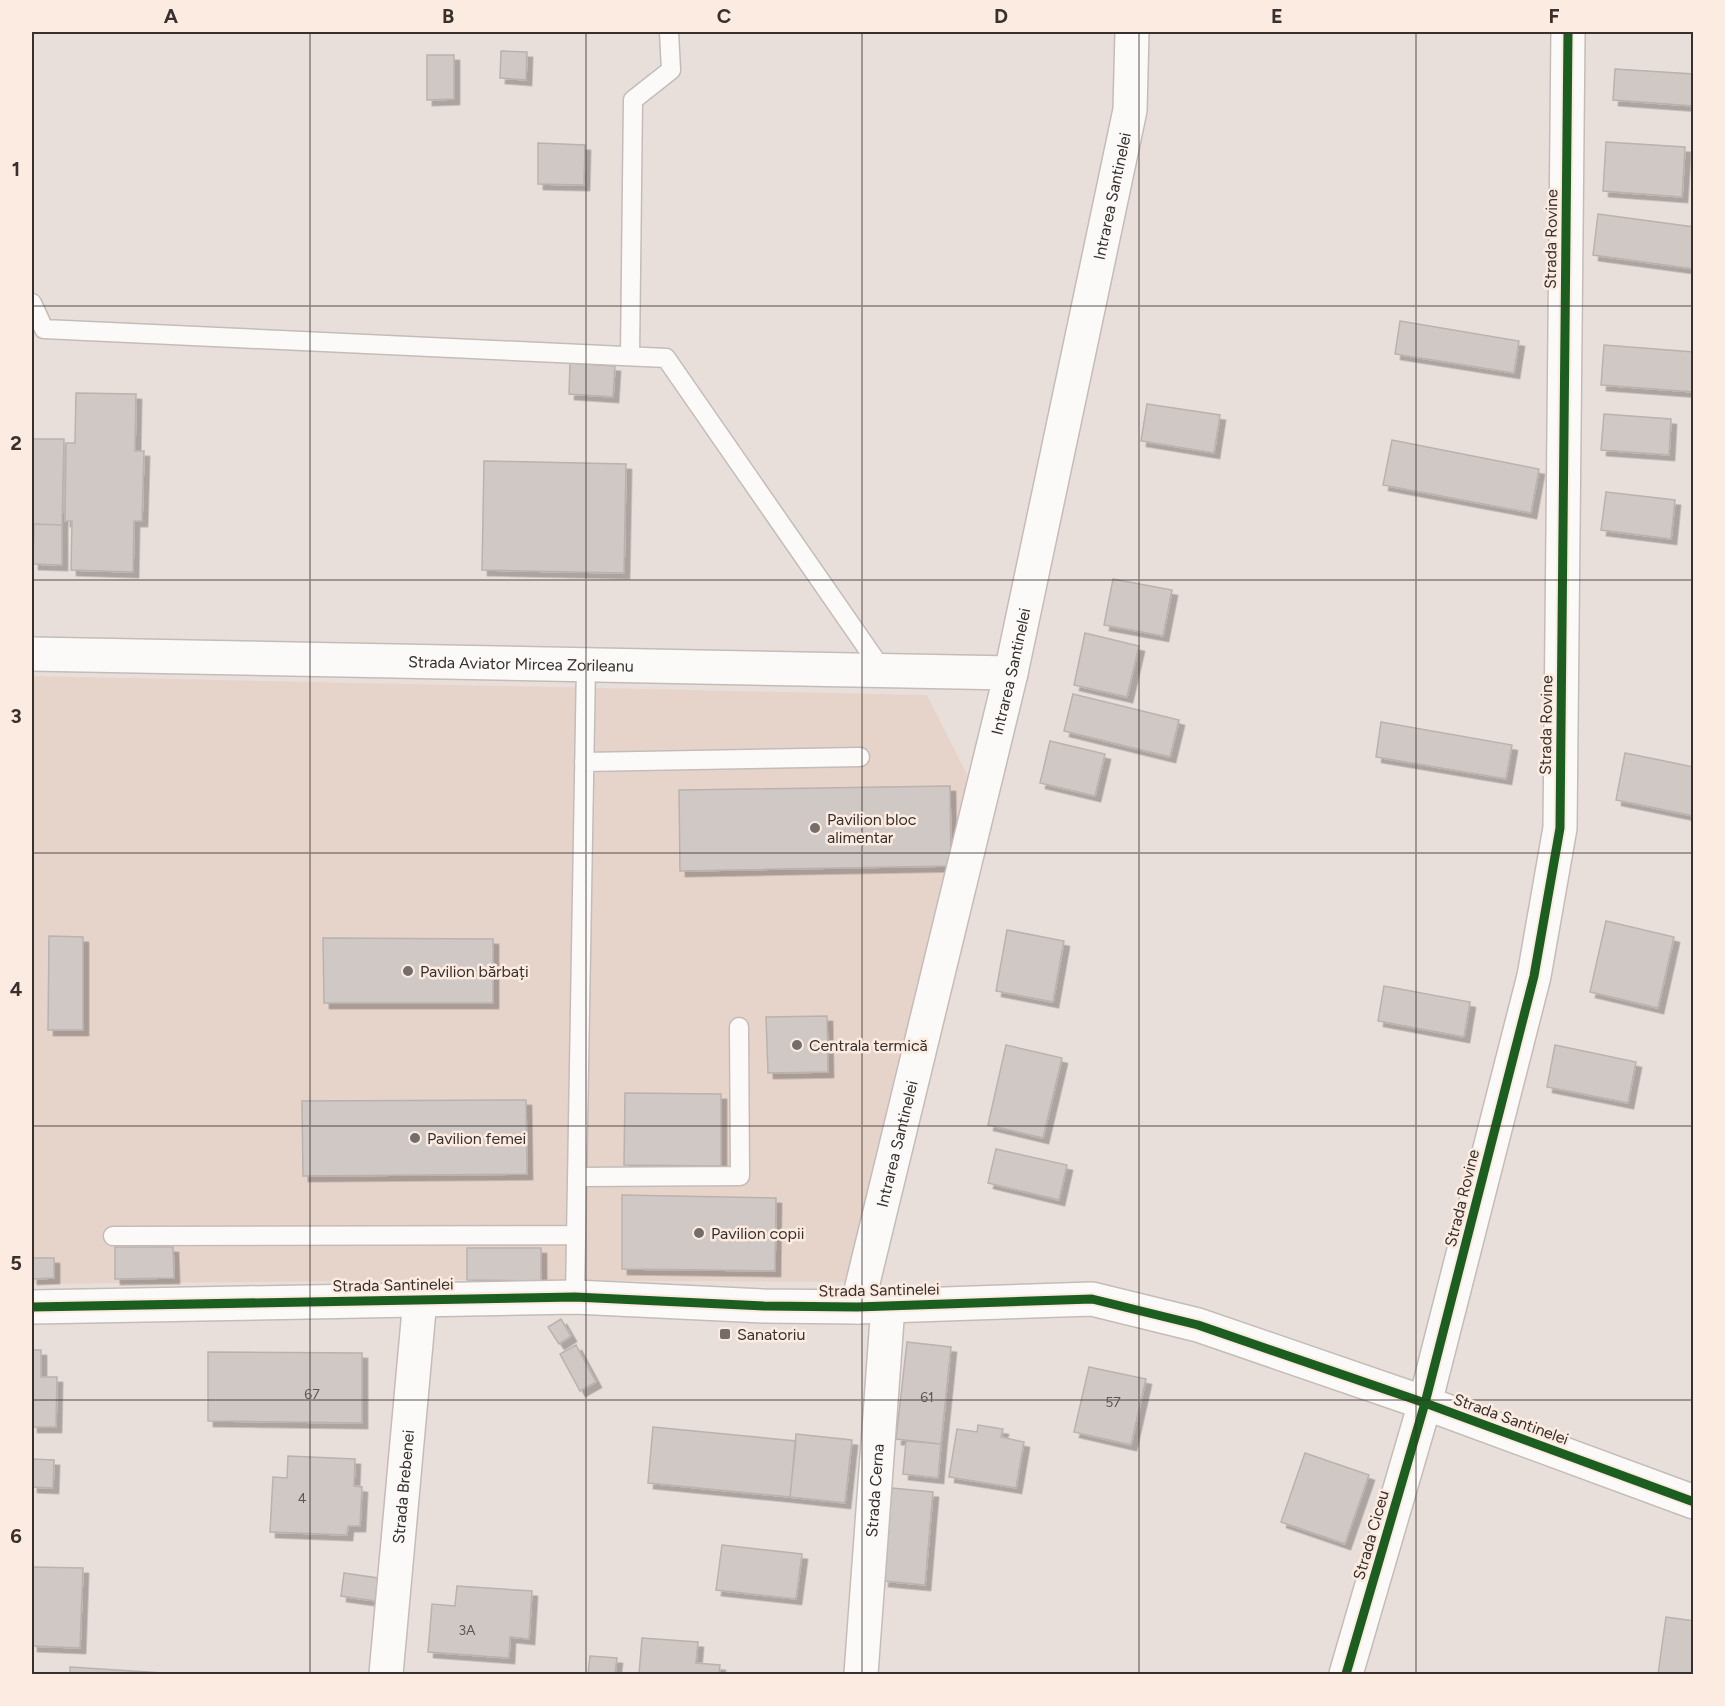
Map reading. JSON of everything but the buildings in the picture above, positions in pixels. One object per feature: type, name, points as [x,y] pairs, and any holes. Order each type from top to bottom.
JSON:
[{"type":"street","name":"Intrarea Santinelei","points":[[872,1306],[1011,673],[1130,110],[1132,32]]},
{"type":"street","name":"Strada Rovine","points":[[1425,1403],[1534,976],[1560,828],[1568,32]]},
{"type":"street","name":"Strada Aviator Mircea Zorileanu","points":[[32,654],[1011,673]]},
{"type":"street","name":"Strada Santinelei","points":[[32,1307],[575,1297],[764,1306],[872,1306],[1092,1299],[1198,1325],[1425,1403],[1694,1503]]},
{"type":"street","name":"Strada Brebenei","points":[[386,1674],[420,1299]]},
{"type":"street","name":"Strada Cerna","points":[[861,1674],[872,1306]]},
{"type":"street","name":"Strada Ciceu","points":[[1346,1674],[1425,1403]]},
{"type":"lane","points":[[630,356],[633,100],[671,70],[669,32]]},
{"type":"lane","points":[[32,303],[44,329],[666,358],[883,671]]},
{"type":"lane","points":[[575,1297],[586,664]]},
{"type":"lane","points":[[584,762],[860,758]]},
{"type":"lane","points":[[577,1177],[740,1176],[739,1027]]},
{"type":"lane","points":[[113,1236],[576,1235]]},
{"type":"shaded area","points":[[32,676],[927,695],[975,790],[849,1282],[467,1280],[32,1284]]},
{"type":"cycle path","points":[[1346,1674],[1425,1403],[1534,976],[1560,828],[1568,32]]},
{"type":"cycle path","points":[[32,1307],[575,1297],[764,1306],[857,1307],[1092,1299],[1198,1325],[1425,1403],[1694,1502]]},
{"type":"place","name":"Pavilion bloc alimentar","points":[[815,828]]},
{"type":"place","name":"Pavilion bărbați","points":[[408,971]]},
{"type":"place","name":"Centrala termică","points":[[797,1045]]},
{"type":"place","name":"Pavilion femei","points":[[415,1138]]},
{"type":"place","name":"Pavilion copii","points":[[699,1233]]},
{"type":"place","name":"Sanatoriu","points":[[725,1334]]}]
